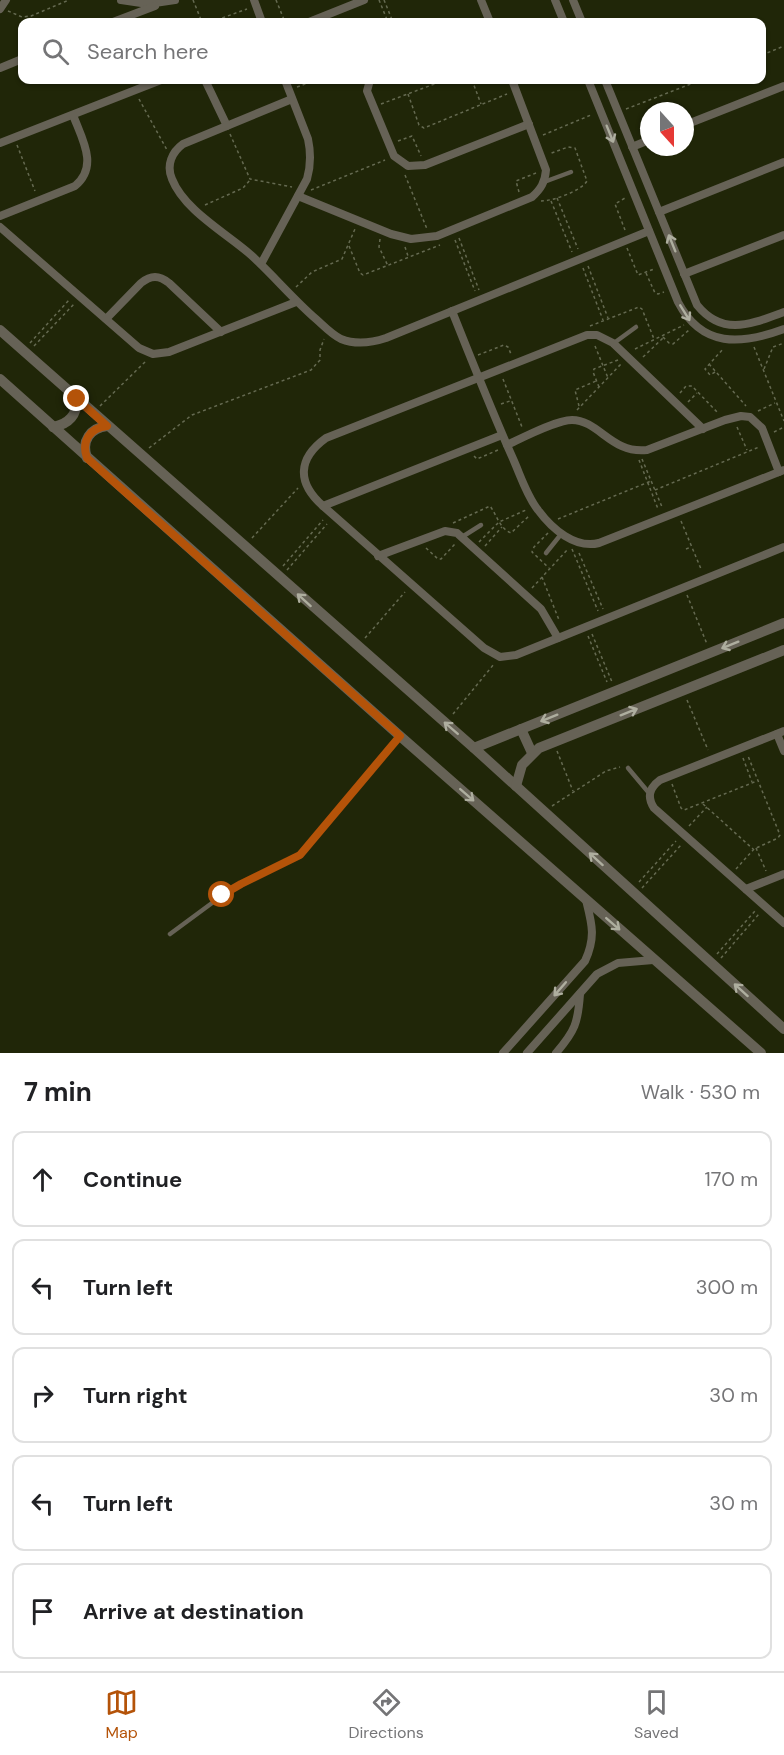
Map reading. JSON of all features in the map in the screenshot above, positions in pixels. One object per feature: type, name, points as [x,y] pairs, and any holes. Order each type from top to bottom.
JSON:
[{"type":"street","points":[[120,0],[148,4],[175,0]]},
{"type":"street","points":[[319,18],[364,0]]},
{"type":"street","points":[[481,0],[488,18]]},
{"type":"street","points":[[555,0],[563,18]]},
{"type":"street","points":[[573,0],[580,18]]},
{"type":"street","points":[[123,18],[160,3]]},
{"type":"street","points":[[255,3],[261,18]]},
{"type":"street","points":[[0,68],[18,61]]},
{"type":"street","points":[[0,143],[151,84]]},
{"type":"street","points":[[208,84],[227,126]]},
{"type":"street","points":[[261,264],[310,169],[310,149],[287,84]]},
{"type":"street","points":[[369,84],[367,91],[388,145],[397,159],[408,166],[425,165],[529,124]]},
{"type":"street","points":[[300,192],[359,221],[411,239],[431,238],[523,202],[532,197],[544,182],[546,170],[514,84]]},
{"type":"street","points":[[590,84],[673,289],[692,324],[712,335],[732,340],[751,340],[784,329]]},
{"type":"street","points":[[607,84],[697,305],[713,320],[734,326],[753,323],[784,312]]},
{"type":"street","points":[[694,122],[784,86]]},
{"type":"street","points":[[291,95],[183,144],[176,149],[171,158],[170,177],[186,201],[261,264],[296,302],[333,334],[353,342],[375,342],[650,231]]},
{"type":"street","points":[[0,216],[75,186],[86,173],[88,156],[73,115]]},
{"type":"street","points":[[632,147],[640,144]]},
{"type":"street","points":[[659,212],[784,162]]},
{"type":"street","points":[[0,227],[139,348],[153,354],[169,352],[296,302]]},
{"type":"street","points":[[684,274],[784,235]]},
{"type":"street","points":[[106,319],[141,283],[155,276],[169,283],[221,332]]},
{"type":"street","points":[[452,311],[502,435],[507,446],[536,507],[549,523],[575,543],[591,545],[782,471],[757,422],[751,416],[729,419],[654,448],[637,451],[620,447],[583,422],[568,420],[507,446]]},
{"type":"street","points":[[0,330],[474,748],[784,1029]]},
{"type":"street","points":[[703,429],[613,343],[606,338],[591,335],[578,337],[326,438],[310,452],[306,461],[304,481],[315,499],[329,512],[484,648],[500,657],[516,655],[784,547]]},
{"type":"street","points":[[0,380],[653,960],[761,1053]]},
{"type":"street","points":[[53,427],[62,426],[74,415],[77,399]]},
{"type":"street","points":[[87,458],[85,447],[88,436],[96,429],[107,426]]},
{"type":"street","points":[[329,512],[470,447],[502,435]]},
{"type":"street","points":[[378,556],[444,531],[451,531],[462,537],[541,609],[561,636]]},
{"type":"street","points":[[474,748],[784,624]]},
{"type":"street","points":[[516,786],[519,771],[532,753],[553,742],[784,650]]},
{"type":"street","points":[[520,729],[532,753]]},
{"type":"street","points":[[784,751],[780,733],[669,777],[653,785],[649,793],[654,808],[784,923]]},
{"type":"street","points":[[746,890],[784,874]]},
{"type":"street","points":[[504,1053],[585,961],[591,949],[593,936],[586,900]]},
{"type":"street","points":[[527,1053],[597,974],[618,963],[653,960]]},
{"type":"street","points":[[585,961],[594,965],[597,974]]},
{"type":"street","points":[[556,1053],[574,1031],[578,1018],[580,994]]},
{"type":"lane","points":[[544,182],[571,171]]},
{"type":"lane","points":[[613,343],[636,327]]},
{"type":"lane","points":[[462,537],[481,525]]},
{"type":"lane","points":[[546,553],[562,533]]},
{"type":"lane","points":[[170,934],[231,889],[300,855],[400,736]]},
{"type":"lane","points":[[628,768],[649,793]]},
{"type":"path","points":[[3,6],[22,17],[31,16],[69,0]]},
{"type":"path","points":[[193,0],[200,18]]},
{"type":"path","points":[[276,0],[283,18]]},
{"type":"path","points":[[379,0],[386,18]]},
{"type":"path","points":[[384,0],[392,18]]},
{"type":"path","points":[[220,18],[255,3]]},
{"type":"path","points":[[766,53],[784,46]]},
{"type":"path","points":[[291,95],[309,84]]},
{"type":"path","points":[[373,108],[434,84]]},
{"type":"path","points":[[473,84],[481,105]]},
{"type":"path","points":[[619,112],[691,84]]},
{"type":"path","points":[[135,90],[171,158]]},
{"type":"path","points":[[408,94],[419,125],[424,128],[516,90]]},
{"type":"path","points":[[535,138],[600,111]]},
{"type":"path","points":[[227,126],[250,179]]},
{"type":"path","points":[[388,145],[412,136],[425,165]]},
{"type":"path","points":[[14,138],[38,201]]},
{"type":"path","points":[[250,179],[300,192],[397,159],[431,238]]},
{"type":"path","points":[[523,202],[516,181],[546,170]]},
{"type":"path","points":[[196,210],[243,188],[250,179]]},
{"type":"path","points":[[635,195],[615,204],[637,273],[640,275],[663,265]]},
{"type":"path","points":[[557,198],[603,321]]},
{"type":"path","points":[[551,200],[564,232],[598,294],[608,319]]},
{"type":"path","points":[[558,216],[564,214]]},
{"type":"path","points":[[288,294],[312,272],[342,259],[359,221]]},
{"type":"path","points":[[564,232],[570,229]]},
{"type":"path","points":[[453,230],[465,254],[481,300]]},
{"type":"path","points":[[453,230],[461,256],[481,300]]},
{"type":"path","points":[[384,231],[380,247],[388,267]]},
{"type":"path","points":[[401,237],[409,258]]},
{"type":"path","points":[[349,246],[360,273],[363,275],[445,243]]},
{"type":"path","points":[[461,256],[465,254]]},
{"type":"path","points":[[467,271],[471,269]]},
{"type":"path","points":[[646,273],[656,294],[673,289]]},
{"type":"path","points":[[594,296],[598,294]]},
{"type":"path","points":[[25,352],[78,295]]},
{"type":"path","points":[[25,352],[78,295]]},
{"type":"path","points":[[578,337],[582,329],[641,308],[654,339]]},
{"type":"path","points":[[599,387],[593,370],[654,339],[692,324]]},
{"type":"path","points":[[663,337],[669,343],[675,343],[692,324]]},
{"type":"path","points":[[141,455],[192,415],[311,370],[320,360],[321,343],[333,334]]},
{"type":"path","points":[[591,335],[608,378]]},
{"type":"path","points":[[635,364],[663,337]]},
{"type":"path","points":[[716,371],[711,375],[706,370],[732,340]]},
{"type":"path","points":[[751,340],[784,421]]},
{"type":"path","points":[[763,371],[774,347],[784,343]]},
{"type":"path","points":[[471,358],[504,345],[508,347],[514,363]]},
{"type":"path","points":[[93,412],[153,354]]},
{"type":"path","points":[[568,420],[608,378],[626,355]]},
{"type":"path","points":[[709,364],[751,416],[776,403]]},
{"type":"path","points":[[498,369],[526,437]]},
{"type":"path","points":[[580,408],[575,390],[596,381]]},
{"type":"path","points":[[673,400],[688,386],[698,392],[729,419],[748,451]]},
{"type":"path","points":[[682,409],[698,392]]},
{"type":"path","points":[[491,408],[511,400]]},
{"type":"path","points":[[655,490],[748,451],[784,427]]},
{"type":"path","points":[[470,447],[477,459],[507,446]]},
{"type":"path","points":[[637,451],[655,490],[664,517]]},
{"type":"path","points":[[637,451],[664,517]]},
{"type":"path","points":[[244,546],[304,481]]},
{"type":"path","points":[[549,523],[651,481]]},
{"type":"path","points":[[451,531],[454,521],[491,506],[499,522],[511,533],[536,507]]},
{"type":"path","points":[[476,550],[499,522],[536,507]]},
{"type":"path","points":[[278,576],[329,512]]},
{"type":"path","points":[[278,576],[329,512]]},
{"type":"path","points":[[677,512],[704,579]]},
{"type":"path","points":[[476,550],[502,526]]},
{"type":"path","points":[[419,540],[436,558],[441,559],[462,537]]},
{"type":"path","points":[[575,543],[594,586],[604,619]]},
{"type":"path","points":[[526,595],[571,546],[588,588],[604,619]]},
{"type":"path","points":[[686,549],[692,547]]},
{"type":"path","points":[[542,577],[561,636]]},
{"type":"path","points":[[357,647],[411,584]]},
{"type":"path","points":[[588,588],[594,586]]},
{"type":"path","points":[[684,587],[710,653]]},
{"type":"path","points":[[586,626],[606,666],[614,692]]},
{"type":"path","points":[[586,626],[595,654],[614,692]]},
{"type":"path","points":[[595,654],[600,652]]},
{"type":"path","points":[[446,724],[500,657]]},
{"type":"path","points":[[601,668],[606,666]]},
{"type":"path","points":[[683,690],[712,760]]},
{"type":"path","points":[[553,742],[573,792]]},
{"type":"path","points":[[730,876],[755,848],[780,835],[758,780],[742,748]]},
{"type":"path","points":[[742,748],[753,782]]},
{"type":"path","points":[[543,811],[611,768],[628,768]]},
{"type":"path","points":[[669,777],[683,810],[758,780]]},
{"type":"path","points":[[702,803],[755,848],[770,880]]},
{"type":"path","points":[[633,893],[685,836],[707,807]]},
{"type":"path","points":[[633,893],[685,836]]},
{"type":"path","points":[[712,964],[763,905]]},
{"type":"path","points":[[712,964],[763,905]]},
{"type":"route","points":[[77,399],[107,426],[96,429],[88,436],[85,447],[87,458],[400,736],[300,855],[222,895]]}]
